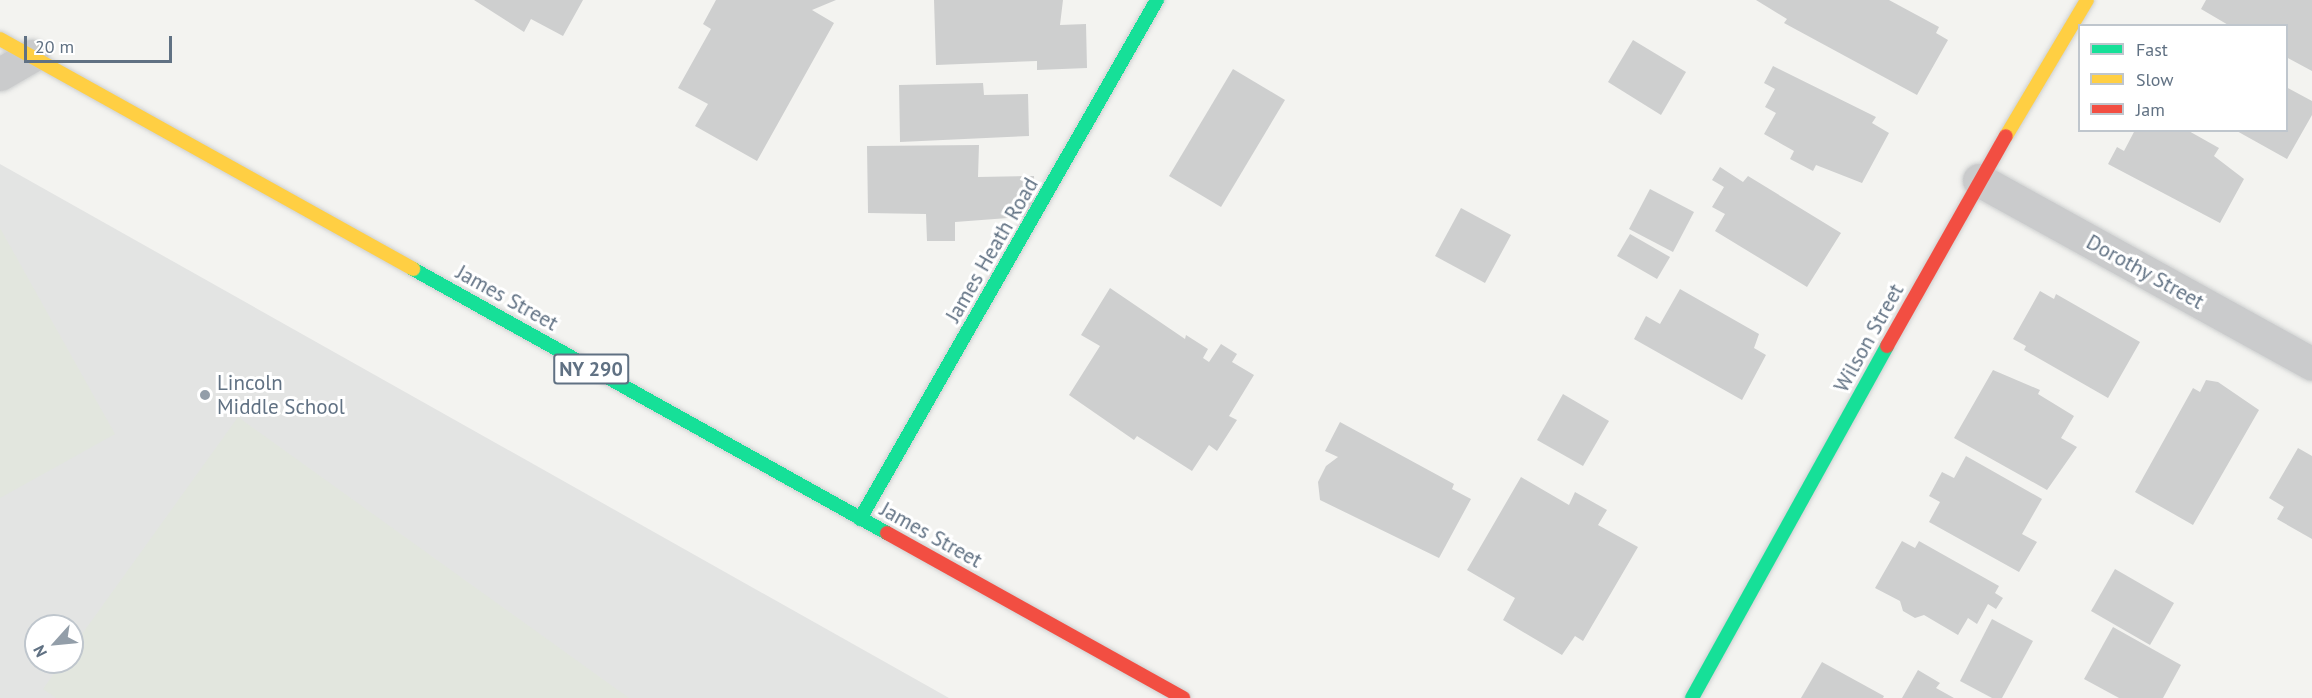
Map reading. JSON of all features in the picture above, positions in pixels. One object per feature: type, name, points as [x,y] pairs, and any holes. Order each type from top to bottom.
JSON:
[{"type":"street","name":"James Heath Road","points":[[860,519],[1157,0]]},
{"type":"street","name":"Wilson Street","points":[[1692,698],[1979,180],[2087,0]]},
{"type":"street","name":"James Street","points":[[0,39],[1183,698]]},
{"type":"street","points":[[0,74],[31,56]]},
{"type":"street","name":"Dorothy Street","points":[[1979,180],[2312,364]]},
{"type":"shaded area","name":"Lincoln Middle School","points":[[0,164],[949,698],[0,698]]},
{"type":"shaded area","points":[[0,228],[115,434],[0,498]]},
{"type":"shaded area","points":[[238,417],[629,698],[56,698],[43,689],[54,674],[84,674],[84,631]]},
{"type":"building","points":[[474,0],[583,0],[563,36],[531,19],[524,32]]},
{"type":"building","points":[[716,0],[836,0],[812,10],[834,23],[757,161],[695,126],[708,104],[678,88],[711,29],[703,24]]},
{"type":"building","points":[[934,0],[1063,0],[1060,25],[1086,24],[1087,68],[1037,70],[1037,61],[936,65]]},
{"type":"building","points":[[1756,0],[1889,0],[1939,27],[1936,33],[1948,40],[1917,95],[1784,23],[1787,19]]},
{"type":"building","points":[[2206,0],[2312,0],[2312,71],[2288,58],[2288,24],[2227,24],[2201,9]]},
{"type":"building","points":[[1633,40],[1686,72],[1661,115],[1608,82]]},
{"type":"building","points":[[1773,66],[1876,117],[1872,123],[1889,133],[1862,183],[1816,165],[1813,171],[1790,159],[1794,151],[1764,134],[1776,113],[1765,107],[1775,89],[1764,83]]},
{"type":"building","points":[[1233,69],[1285,100],[1221,207],[1169,176]]},
{"type":"building","points":[[983,83],[984,95],[1028,94],[1029,136],[900,142],[899,85]]},
{"type":"building","points":[[2288,88],[2312,101],[2312,115],[2287,159],[2239,132],[2288,132]]},
{"type":"building","points":[[2134,132],[2191,132],[2219,148],[2214,156],[2244,179],[2220,223],[2108,164],[2117,147],[2124,151]]},
{"type":"building","points":[[979,145],[978,177],[1034,176],[1035,216],[955,222],[955,241],[927,241],[926,214],[868,213],[867,146]]},
{"type":"building","points":[[1720,167],[1743,182],[1748,176],[1841,233],[1807,287],[1715,231],[1725,214],[1712,207],[1724,187],[1712,180]]},
{"type":"building","points":[[1650,189],[1694,212],[1673,252],[1629,229]]},
{"type":"building","points":[[1461,208],[1511,235],[1485,283],[1435,256]]},
{"type":"building","points":[[1630,234],[1670,257],[1657,279],[1617,256]]},
{"type":"building","points":[[1110,288],[1185,339],[1186,335],[1208,349],[1203,358],[1209,362],[1221,344],[1237,354],[1232,362],[1254,375],[1229,416],[1237,420],[1217,451],[1209,445],[1192,471],[1137,436],[1134,440],[1069,395],[1100,346],[1081,335]]},
{"type":"building","points":[[1680,289],[1759,334],[1754,348],[1766,355],[1742,400],[1634,339],[1646,316],[1660,324]]},
{"type":"building","points":[[2040,291],[2054,299],[2056,294],[2140,342],[2108,398],[2024,350],[2026,346],[2013,339]]},
{"type":"building","points":[[1993,370],[2040,390],[2038,394],[2074,416],[2061,438],[2077,447],[2047,490],[1954,438]]},
{"type":"building","points":[[2206,380],[2218,382],[2259,410],[2193,525],[2135,492],[2193,388],[2200,392]]},
{"type":"building","points":[[1563,394],[1609,421],[1583,466],[1537,440]]},
{"type":"building","points":[[1340,422],[1454,484],[1452,489],[1471,499],[1439,558],[1320,500],[1318,482],[1326,466],[1338,457],[1325,451]]},
{"type":"building","points":[[2298,448],[2312,456],[2312,539],[2277,519],[2284,507],[2269,498]]},
{"type":"building","points":[[1966,456],[2042,499],[2022,534],[2037,542],[2019,572],[1929,522],[1940,502],[1929,496],[1942,472],[1954,478]]},
{"type":"building","points":[[1521,477],[1569,505],[1575,492],[1607,510],[1598,525],[1638,547],[1583,641],[1575,636],[1562,655],[1503,620],[1515,598],[1467,570]]},
{"type":"building","points":[[1902,541],[1915,548],[1919,541],[1999,586],[1995,593],[2003,598],[1996,609],[1988,604],[1977,624],[1968,618],[1958,635],[1924,615],[1915,618],[1903,611],[1900,601],[1875,588]]},
{"type":"building","points":[[2115,569],[2174,603],[2150,645],[2091,611]]},
{"type":"building","points":[[1992,619],[2033,641],[2002,698],[1992,698],[1960,681]]},
{"type":"building","points":[[2113,627],[2181,665],[2163,698],[2119,698],[2084,679]]},
{"type":"building","points":[[1822,662],[1884,696],[1883,698],[1801,698]]},
{"type":"building","points":[[1918,670],[1940,683],[1936,688],[1954,698],[1902,698]]},
{"type":"traffic: fast","points":[[860,519],[1157,0]]},
{"type":"traffic: fast","points":[[413,269],[887,533]]},
{"type":"traffic: fast","points":[[1692,698],[1887,346]]},
{"type":"traffic: slow","points":[[2006,136],[2087,0]]},
{"type":"traffic: slow","points":[[0,39],[413,269]]},
{"type":"traffic: jam","points":[[1887,346],[2006,136]]},
{"type":"traffic: jam","points":[[887,533],[1183,698]]},
{"type":"place","name":"Lincoln Middle School","points":[[205,395]]}]
